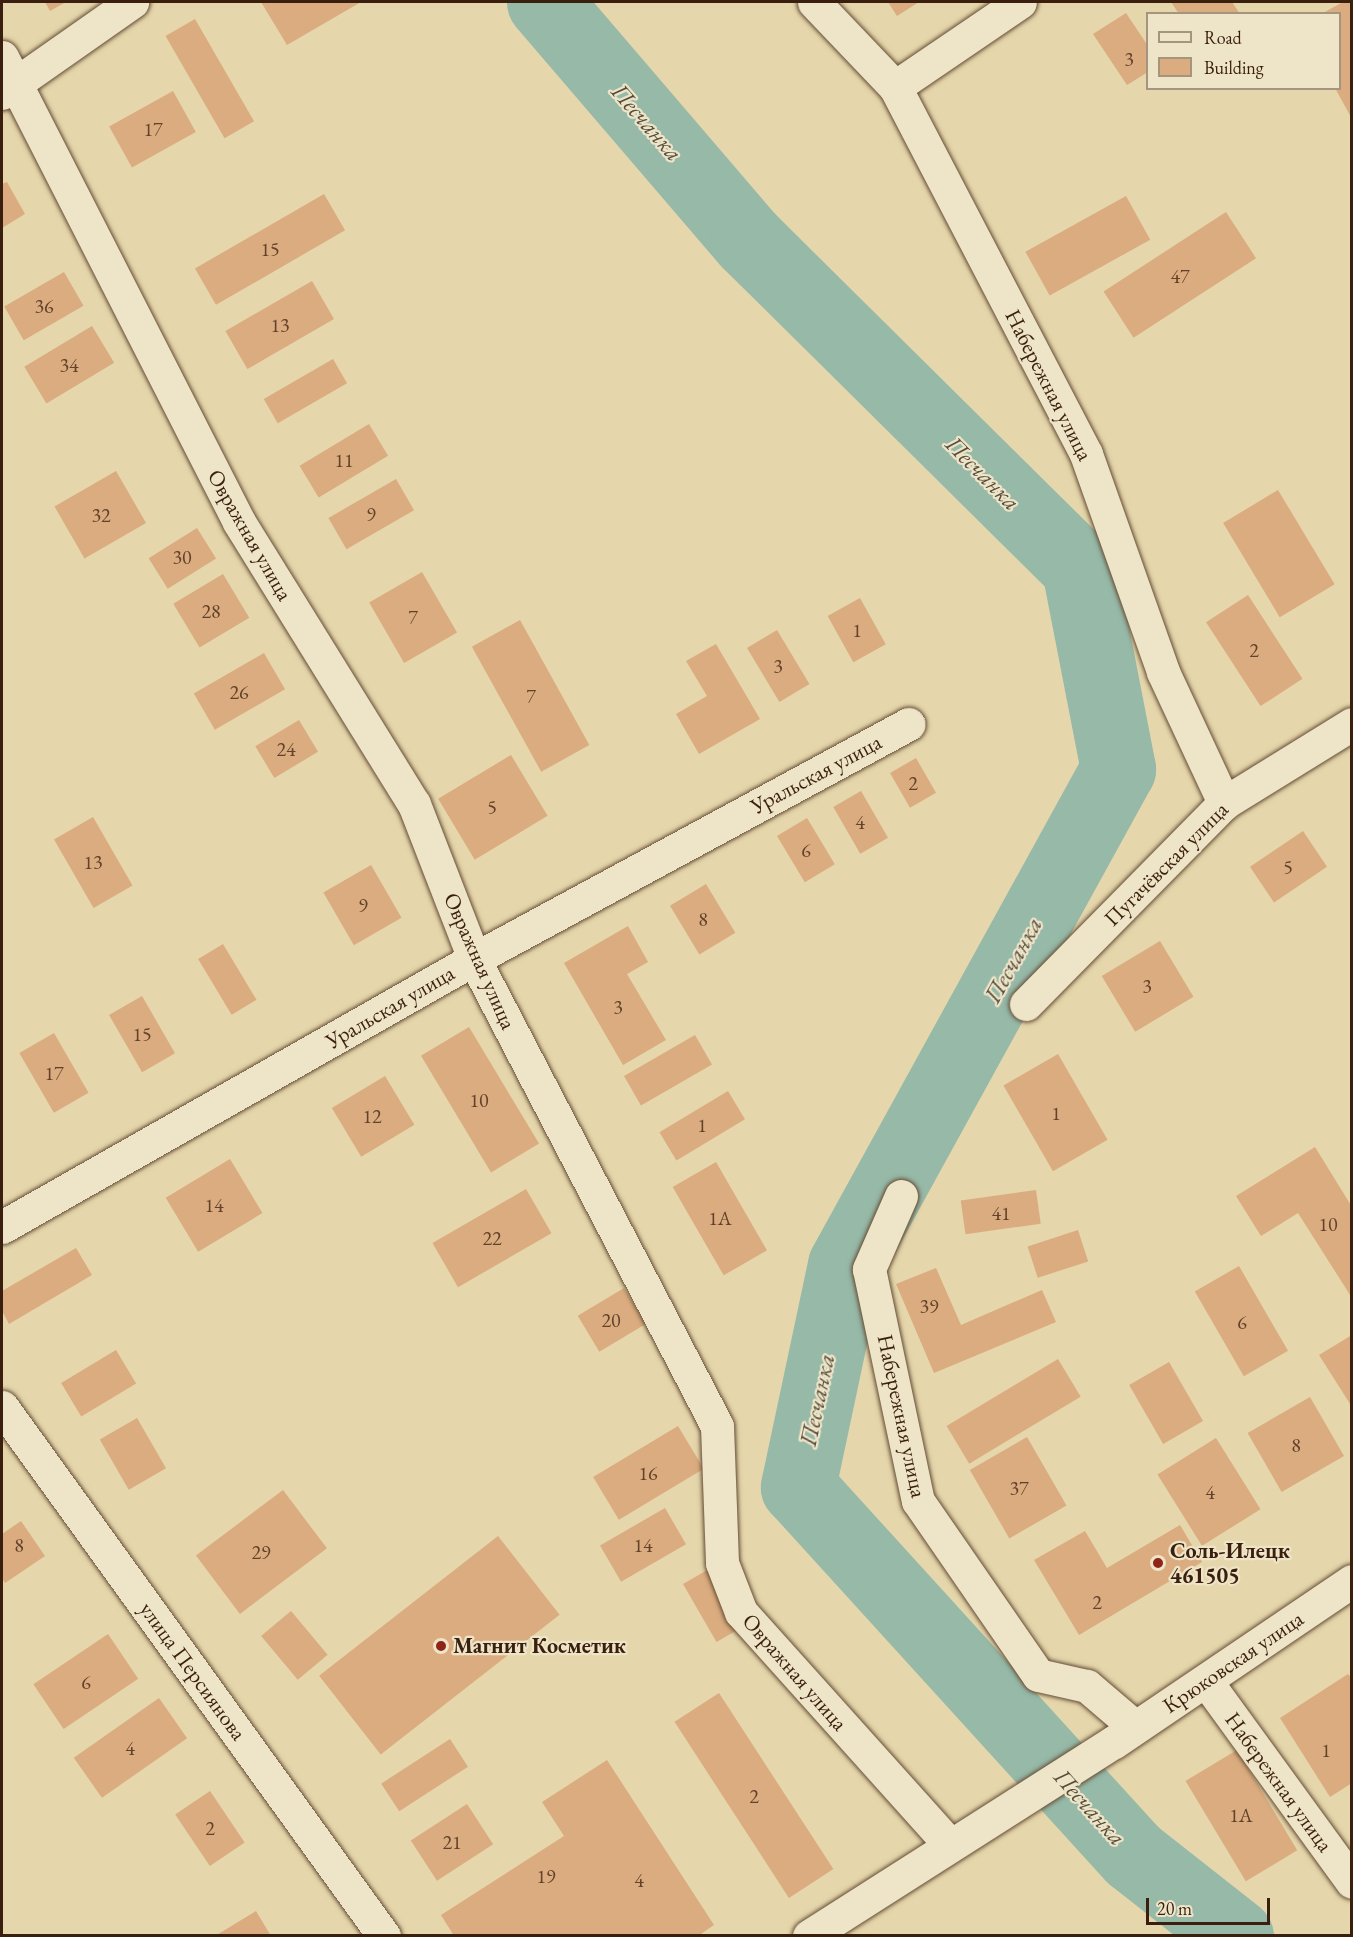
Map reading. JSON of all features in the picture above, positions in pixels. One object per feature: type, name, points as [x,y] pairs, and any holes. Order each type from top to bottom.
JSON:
[{"type":"street","points":[[6,78],[132,2]]},
{"type":"street","name":"Набережная улица","points":[[814,2],[895,87],[1086,454],[1163,672],[1224,803]]},
{"type":"street","points":[[895,87],[1020,2]]},
{"type":"street","name":"Овражная улица","points":[[6,78],[239,522],[414,804],[474,959],[717,1426],[722,1563],[741,1612],[950,1845]]},
{"type":"street","name":"Уральская улица","points":[[2,1227],[474,959],[908,724]]},
{"type":"street","name":"Пугачёвская улица","points":[[1026,1004],[1224,803],[1352,724]]},
{"type":"street","name":"Набережная улица","points":[[901,1196],[869,1269],[918,1501],[1038,1675],[1087,1686],[1124,1735]]},
{"type":"street","name":"улица Персиянова","points":[[2,1407],[384,1935]]},
{"type":"street","name":"Крюковская улица","points":[[809,1935],[1124,1735],[1352,1581]]},
{"type":"street","name":"Набережная улица","points":[[1206,1681],[1352,1882]]},
{"type":"building","points":[[45,2],[66,2],[50,11]]},
{"type":"building","points":[[261,2],[361,2],[287,45]]},
{"type":"building","points":[[888,2],[919,2],[897,16]]},
{"type":"building","points":[[1171,2],[1232,2],[1239,12],[1178,12]]},
{"type":"building","points":[[1343,2],[1352,2],[1352,119],[1336,90],[1341,90],[1341,12],[1325,12]]},
{"type":"building","points":[[1126,13],[1146,43],[1146,73],[1127,85],[1093,34]]},
{"type":"building","points":[[195,19],[254,121],[225,138],[166,36]]},
{"type":"building","points":[[173,91],[196,132],[132,167],[109,126]]},
{"type":"building","points":[[7,182],[25,214],[2,228],[2,184]]},
{"type":"building","points":[[324,194],[345,230],[216,305],[195,268]]},
{"type":"building","points":[[1126,196],[1150,240],[1050,295],[1025,252]]},
{"type":"building","points":[[1226,212],[1256,258],[1134,338],[1104,292]]},
{"type":"building","points":[[64,272],[84,306],[24,340],[4,306]]},
{"type":"building","points":[[312,281],[334,319],[247,369],[225,331]]},
{"type":"building","points":[[92,326],[114,363],[46,404],[24,367]]},
{"type":"building","points":[[333,359],[347,383],[278,423],[264,399]]},
{"type":"building","points":[[369,424],[388,456],[319,497],[300,466]]},
{"type":"building","points":[[116,471],[146,523],[85,558],[55,507]]},
{"type":"building","points":[[396,479],[414,510],[346,549],[328,518]]},
{"type":"building","points":[[1278,490],[1335,584],[1280,617],[1223,523]]},
{"type":"building","points":[[197,528],[216,559],[168,589],[149,558]]},
{"type":"building","points":[[422,572],[457,633],[404,663],[369,602]]},
{"type":"building","points":[[223,574],[249,618],[200,648],[173,604]]},
{"type":"building","points":[[1248,595],[1302,679],[1261,706],[1206,622]]},
{"type":"building","points":[[860,598],[886,644],[853,662],[828,616]]},
{"type":"building","points":[[520,620],[589,745],[541,772],[472,647]]},
{"type":"building","points":[[777,630],[809,684],[779,702],[747,648]]},
{"type":"building","points":[[716,644],[760,719],[699,754],[676,714],[707,696],[686,661]]},
{"type":"building","points":[[264,653],[285,689],[215,730],[194,694]]},
{"type":"building","points":[[299,720],[318,752],[274,778],[255,746]]},
{"type":"building","points":[[511,755],[548,816],[475,860],[438,799]]},
{"type":"building","points":[[916,758],[936,793],[910,808],[890,773]]},
{"type":"building","points":[[861,791],[888,838],[860,854],[833,807]]},
{"type":"building","points":[[93,817],[132,885],[94,908],[54,840]]},
{"type":"building","points":[[807,818],[835,864],[805,882],[777,836]]},
{"type":"building","points":[[1303,831],[1327,867],[1274,902],[1250,867]]},
{"type":"building","points":[[371,865],[402,918],[354,945],[323,893]]},
{"type":"building","points":[[706,884],[735,933],[699,954],[670,906]]},
{"type":"building","points":[[628,926],[648,962],[627,974],[666,1040],[623,1065],[564,963]]},
{"type":"building","points":[[1160,941],[1193,997],[1135,1032],[1102,976]]},
{"type":"building","points":[[223,944],[256,1000],[232,1015],[198,959]]},
{"type":"building","points":[[142,996],[175,1053],[142,1072],[109,1015]]},
{"type":"building","points":[[469,1027],[539,1144],[491,1172],[421,1056]]},
{"type":"building","points":[[54,1033],[88,1093],[54,1113],[19,1053]]},
{"type":"building","points":[[695,1035],[712,1064],[641,1105],[624,1076]]},
{"type":"building","points":[[1058,1054],[1108,1140],[1053,1171],[1003,1086]]},
{"type":"building","points":[[385,1076],[414,1125],[361,1157],[332,1108]]},
{"type":"building","points":[[728,1091],[745,1119],[676,1160],[659,1132]]},
{"type":"building","points":[[1315,1147],[1352,1207],[1352,1298],[1298,1213],[1261,1236],[1236,1196]]},
{"type":"building","points":[[230,1159],[262,1213],[198,1252],[166,1198]]},
{"type":"building","points":[[716,1162],[767,1250],[724,1275],[673,1187]]},
{"type":"building","points":[[526,1189],[552,1233],[458,1287],[432,1243]]},
{"type":"building","points":[[1036,1190],[1041,1224],[965,1234],[961,1201]]},
{"type":"building","points":[[1078,1230],[1088,1261],[1038,1278],[1028,1246]]},
{"type":"building","points":[[76,1248],[92,1275],[9,1324],[2,1311],[2,1291]]},
{"type":"building","points":[[1239,1266],[1288,1351],[1244,1376],[1195,1292]]},
{"type":"building","points":[[936,1268],[961,1325],[1042,1290],[1056,1322],[934,1373],[896,1284]]},
{"type":"building","points":[[624,1288],[646,1324],[599,1352],[578,1316]]},
{"type":"building","points":[[1352,1335],[1352,1407],[1319,1355]]},
{"type":"building","points":[[116,1350],[136,1383],[81,1416],[61,1383]]},
{"type":"building","points":[[1058,1359],[1081,1397],[969,1464],[947,1426]]},
{"type":"building","points":[[1169,1362],[1203,1421],[1163,1444],[1129,1385]]},
{"type":"building","points":[[1310,1397],[1344,1456],[1282,1492],[1248,1433]]},
{"type":"building","points":[[137,1418],[166,1468],[129,1490],[100,1440]]},
{"type":"building","points":[[678,1426],[704,1469],[619,1520],[593,1477]]},
{"type":"building","points":[[1027,1437],[1066,1505],[1009,1538],[970,1470]]},
{"type":"building","points":[[1216,1438],[1261,1509],[1202,1546],[1157,1475]]},
{"type":"building","points":[[283,1490],[327,1548],[240,1614],[196,1556]]},
{"type":"building","points":[[665,1508],[686,1544],[621,1582],[600,1546]]},
{"type":"building","points":[[21,1521],[45,1556],[5,1583],[2,1578],[2,1534]]},
{"type":"building","points":[[1180,1525],[1202,1562],[1079,1635],[1034,1560],[1085,1531],[1107,1568]]},
{"type":"building","name":"Магнит Косметик","points":[[498,1536],[560,1615],[381,1755],[319,1676]]},
{"type":"building","points":[[709,1569],[743,1627],[717,1642],[683,1584]]},
{"type":"building","points":[[291,1611],[328,1655],[298,1680],[261,1636]]},
{"type":"building","points":[[108,1634],[138,1679],[64,1729],[33,1684]]},
{"type":"building","points":[[1348,1674],[1352,1679],[1352,1783],[1330,1797],[1280,1718]]},
{"type":"building","points":[[719,1693],[833,1869],[789,1898],[675,1722]]},
{"type":"building","points":[[159,1698],[187,1738],[102,1798],[74,1758]]},
{"type":"building","points":[[450,1739],[468,1767],[399,1811],[381,1784]]},
{"type":"building","points":[[1237,1750],[1297,1850],[1246,1881],[1186,1781]]},
{"type":"building","points":[[607,1760],[714,1925],[698,1936],[454,1936],[441,1915],[564,1836],[542,1802]]},
{"type":"building","points":[[210,1791],[245,1842],[210,1866],[175,1814]]},
{"type":"building","points":[[467,1804],[493,1844],[437,1881],[411,1840]]},
{"type":"building","points":[[256,1911],[271,1936],[215,1936]]},
{"type":"waterway","name":"Песчанка","points":[[544,2],[748,240],[1079,568],[1118,769],[845,1265],[798,1487],[1133,1855],[1236,1936]]},
{"type":"place","name":"Соль-Илецк 461505","points":[[1158,1563]]},
{"type":"place","name":"Магнит Косметик","points":[[441,1646]]}]
